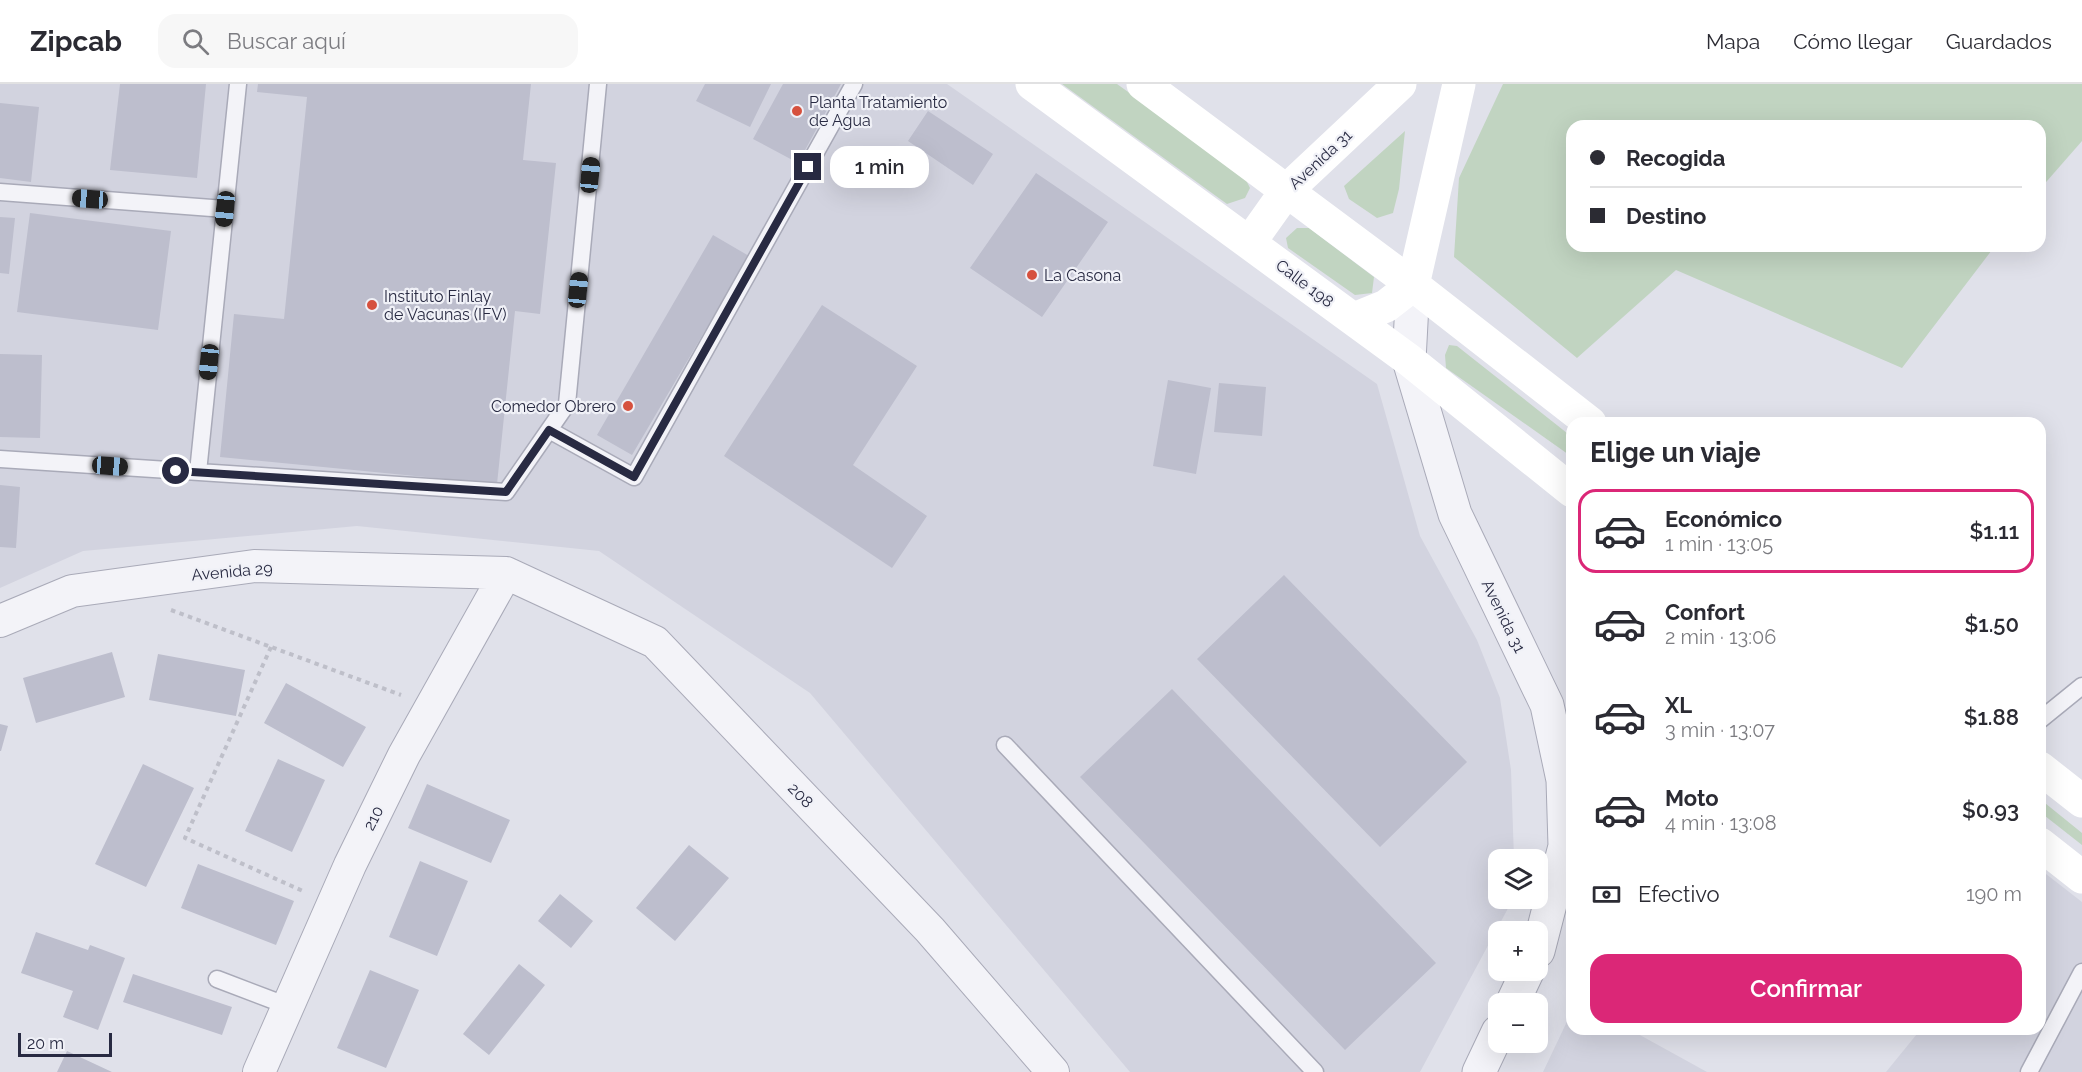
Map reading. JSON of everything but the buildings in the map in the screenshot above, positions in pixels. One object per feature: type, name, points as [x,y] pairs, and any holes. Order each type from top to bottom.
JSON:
[{"type":"main road","name":"Calle 198","points":[[1032,84],[1409,360],[1566,486]]},
{"type":"main road","points":[[1143,84],[1413,285],[1582,417]]},
{"type":"main road","name":"Avenida 31","points":[[1250,242],[1287,190],[1400,84]]},
{"type":"main road","points":[[1354,319],[1386,306],[1413,285],[1459,84]]},
{"type":"main road","points":[[2046,773],[2082,801]]},
{"type":"main road","points":[[2046,849],[2082,877]]},
{"type":"street","name":"Avenida 31","points":[[1413,285],[1409,360],[1455,514],[1547,705],[1563,780],[1565,846],[1546,921]]},
{"type":"street","name":"Avenida 29","points":[[0,621],[72,591],[254,566],[506,573]]},
{"type":"street","name":"210","points":[[259,1072],[350,864],[431,707],[506,573]]},
{"type":"street","name":"208","points":[[506,573],[655,642],[930,930],[1053,1072]]},
{"type":"street","points":[[1479,1072],[1488,1053]]},
{"type":"lane","points":[[198,472],[238,84]]},
{"type":"lane","points":[[0,459],[506,492],[567,404],[598,84]]},
{"type":"lane","points":[[549,430],[634,477],[854,84]]},
{"type":"lane","points":[[0,192],[225,209]]},
{"type":"lane","points":[[2046,715],[2082,686]]},
{"type":"lane","points":[[1005,746],[1315,1072]]},
{"type":"lane","points":[[2028,1072],[2082,972]]},
{"type":"lane","points":[[217,979],[288,1006]]},
{"type":"path","points":[[161,607],[431,707]]},
{"type":"path","points":[[271,647],[185,838],[333,904]]},
{"type":"shaded area","points":[[0,84],[947,84],[1377,384],[1420,536],[1477,640],[1500,698],[1511,770],[1514,849],[1488,849],[1488,909],[1508,909],[1501,921],[1488,921],[1488,946],[1420,1072],[1130,1072],[810,693],[599,551],[357,526],[83,551],[0,588]]},
{"type":"shaded area","points":[[2046,874],[2082,902],[2082,1072],[1886,1072],[1916,1035],[2046,1035]]},
{"type":"shaded area","points":[[1566,1024],[1566,1035],[1640,1035],[1707,1072],[1543,1072]]},
{"type":"green space","points":[[1062,84],[1117,84],[1243,174],[1250,188],[1245,198],[1227,204]]},
{"type":"green space","points":[[1503,84],[2082,84],[2082,141],[2046,182],[2046,120],[1566,120],[1566,252],[1990,252],[1902,368],[1676,270],[1577,358],[1454,257],[1459,178]]},
{"type":"green space","points":[[1405,131],[1399,189],[1393,213],[1377,218],[1349,199],[1344,186]]},
{"type":"green space","points":[[1297,228],[1309,228],[1374,277],[1372,293],[1355,295],[1288,248],[1286,238]]},
{"type":"green space","points":[[1449,345],[1457,346],[1566,432],[1566,453],[1446,368],[1445,355]]},
{"type":"green space","points":[[2046,804],[2082,833],[2082,845],[2046,817]]},
{"type":"place","name":"Planta Tratamiento de Agua","points":[[797,111]]},
{"type":"place","name":"La Casona","points":[[1032,275]]},
{"type":"place","name":"Instituto Finlay de Vacunas (IFV)","points":[[372,305]]},
{"type":"place","name":"Comedor Obrero","points":[[628,406]]},
{"type":"route","points":[[176,471],[506,492],[549,430],[634,477],[808,167]]}]
